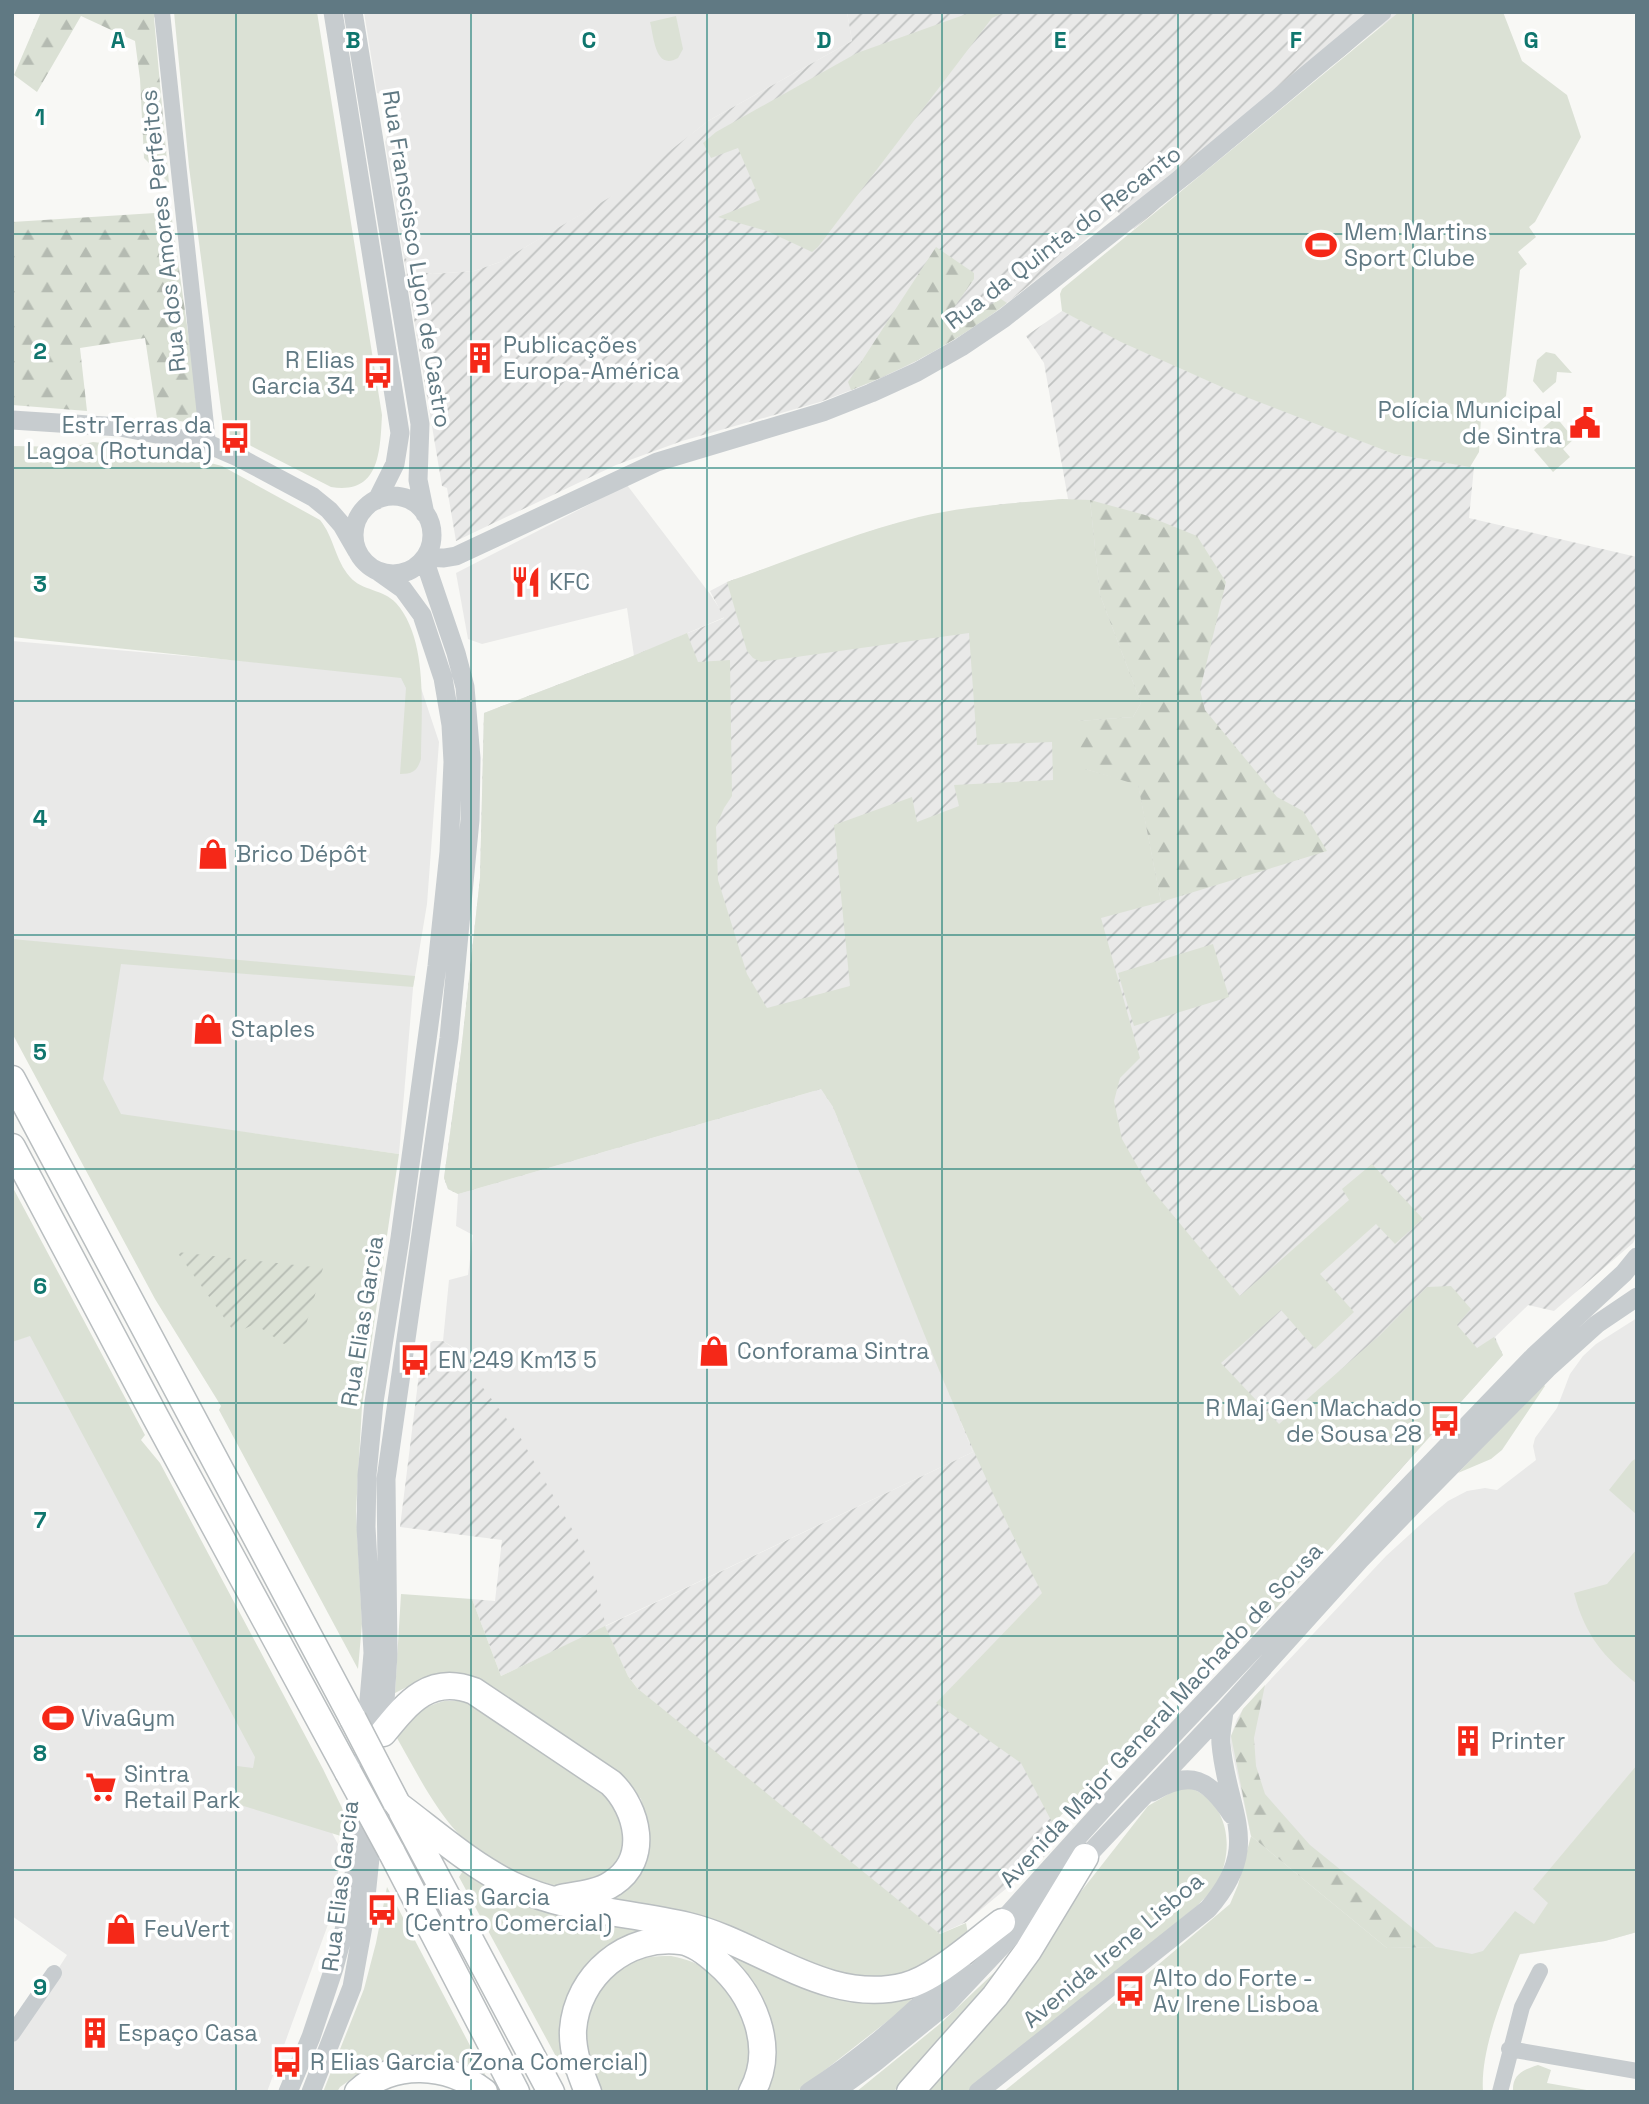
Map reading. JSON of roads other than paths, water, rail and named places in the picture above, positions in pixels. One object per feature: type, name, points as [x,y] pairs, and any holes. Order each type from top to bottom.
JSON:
[{"type":"highway","points":[[12,1079],[551,2092]]},
{"type":"highway","points":[[12,1147],[391,1851],[516,2092]]},
{"type":"highway","points":[[383,1733],[403,1708],[420,1693],[435,1687],[462,1686],[474,1691],[611,1783],[627,1801],[637,1834],[636,1847],[625,1872],[611,1885],[578,1895],[552,1899]]},
{"type":"highway","points":[[397,1804],[491,1873],[512,1885],[552,1899],[687,1926],[714,1934],[822,1982],[863,1989],[895,1987],[916,1982],[1002,1922]]},
{"type":"highway","points":[[911,2092],[995,1996],[1028,1951],[1085,1857]]},
{"type":"highway","points":[[588,2092],[578,2067],[573,2028],[577,2010],[602,1966],[614,1956],[639,1943],[654,1941],[681,1941],[694,1945],[729,1972],[748,1996],[761,2037],[761,2062],[752,2092]]},
{"type":"highway","points":[[358,2092],[385,2074],[405,2069],[453,2074],[484,2092]]},
{"type":"street","name":"Rua dos Amores Perfeitos","points":[[162,12],[208,444]]},
{"type":"street","name":"Rua Franscisco Lyon de Castro","points":[[333,12],[400,433],[395,464],[375,500]]},
{"type":"street","name":"Rua Franscisco Lyon de Castro","points":[[353,12],[420,424],[418,480],[425,514]]},
{"type":"street","name":"Rua da Quinta do Recanto","points":[[424,558],[444,558],[461,554],[657,462],[823,412],[882,388],[961,347],[1004,318],[1199,164],[1382,12]]},
{"type":"street","points":[[12,420],[120,427],[208,444],[313,497],[330,510],[366,563],[379,572],[407,572],[424,558],[431,544],[432,534],[425,514],[418,506],[400,497],[389,496],[346,506],[313,497]]},
{"type":"street","points":[[357,551],[354,541],[357,520],[362,511],[375,500]]},
{"type":"street","points":[[432,534],[445,547],[461,554],[445,569],[439,583],[440,608]]},
{"type":"street","name":"Rua Elias Garcia","points":[[311,2092],[352,1987],[366,1902],[388,1654],[386,1479],[449,1038],[465,883],[471,788],[470,722],[456,653],[424,558]]},
{"type":"street","name":"Rua Elias Garcia","points":[[288,2092],[311,2037],[334,1968],[346,1923],[354,1875],[372,1664],[366,1475],[437,966],[449,852],[453,762],[451,725],[443,678],[422,615],[403,589],[379,572]]},
{"type":"street","points":[[1541,1363],[1637,1257]]},
{"type":"street","points":[[1541,1363],[1637,1297]]},
{"type":"street","name":"Avenida Major General Machado de Sousa","points":[[834,2092],[948,2003],[1224,1712],[1541,1363]]},
{"type":"street","name":"Avenida Major General Machado de Sousa","points":[[809,2092],[834,2076],[922,2005],[1002,1922],[1115,1796],[1541,1363]]},
{"type":"street","name":"Avenida Irene Lisboa","points":[[978,2092],[1208,1909],[1223,1892],[1232,1876],[1238,1844],[1237,1822],[1221,1743],[1224,1712]]},
{"type":"street","points":[[1139,1799],[1170,1782],[1192,1779],[1206,1784],[1218,1794],[1237,1822]]},
{"type":"street","points":[[334,1968],[352,1987]]},
{"type":"street","points":[[1500,2092],[1522,2007],[1540,1971]]},
{"type":"street","points":[[12,2034],[54,1973]]},
{"type":"street","points":[[1509,2049],[1637,2071]]},
{"type":"place","name":"Mem Martins Sport Clube","points":[[1321,245]]},
{"type":"place","name":"Publicações Europa-América","points":[[480,358]]},
{"type":"place","name":"R Elias Garcia 34","points":[[378,373]]},
{"type":"place","name":"Polícia Municipal de Sintra","points":[[1585,423]]},
{"type":"place","name":"Estr Terras da Lagoa (Rotunda)","points":[[235,438]]},
{"type":"place","name":"KFC","points":[[526,582]]},
{"type":"place","name":"Brico Dépôt","points":[[213,854]]},
{"type":"place","name":"Staples","points":[[208,1029]]},
{"type":"place","name":"Conforama Sintra","points":[[714,1351]]},
{"type":"place","name":"EN 249 Km13 5","points":[[415,1360]]},
{"type":"place","name":"R Maj Gen Machado de Sousa 28","points":[[1445,1421]]},
{"type":"place","name":"VivaGym","points":[[58,1718]]},
{"type":"place","name":"Printer","points":[[1468,1741]]},
{"type":"place","name":"Sintra Retail Park","points":[[101,1787]]},
{"type":"place","name":"R Elias Garcia (Centro Comercial)","points":[[382,1910]]},
{"type":"place","name":"FeuVert","points":[[121,1929]]},
{"type":"place","name":"Alto do Forte - Av Irene Lisboa","points":[[1130,1991]]},
{"type":"place","name":"Espaço Casa","points":[[95,2033]]},
{"type":"place","name":"R Elias Garcia (Zona Comercial)","points":[[287,2062]]}]
